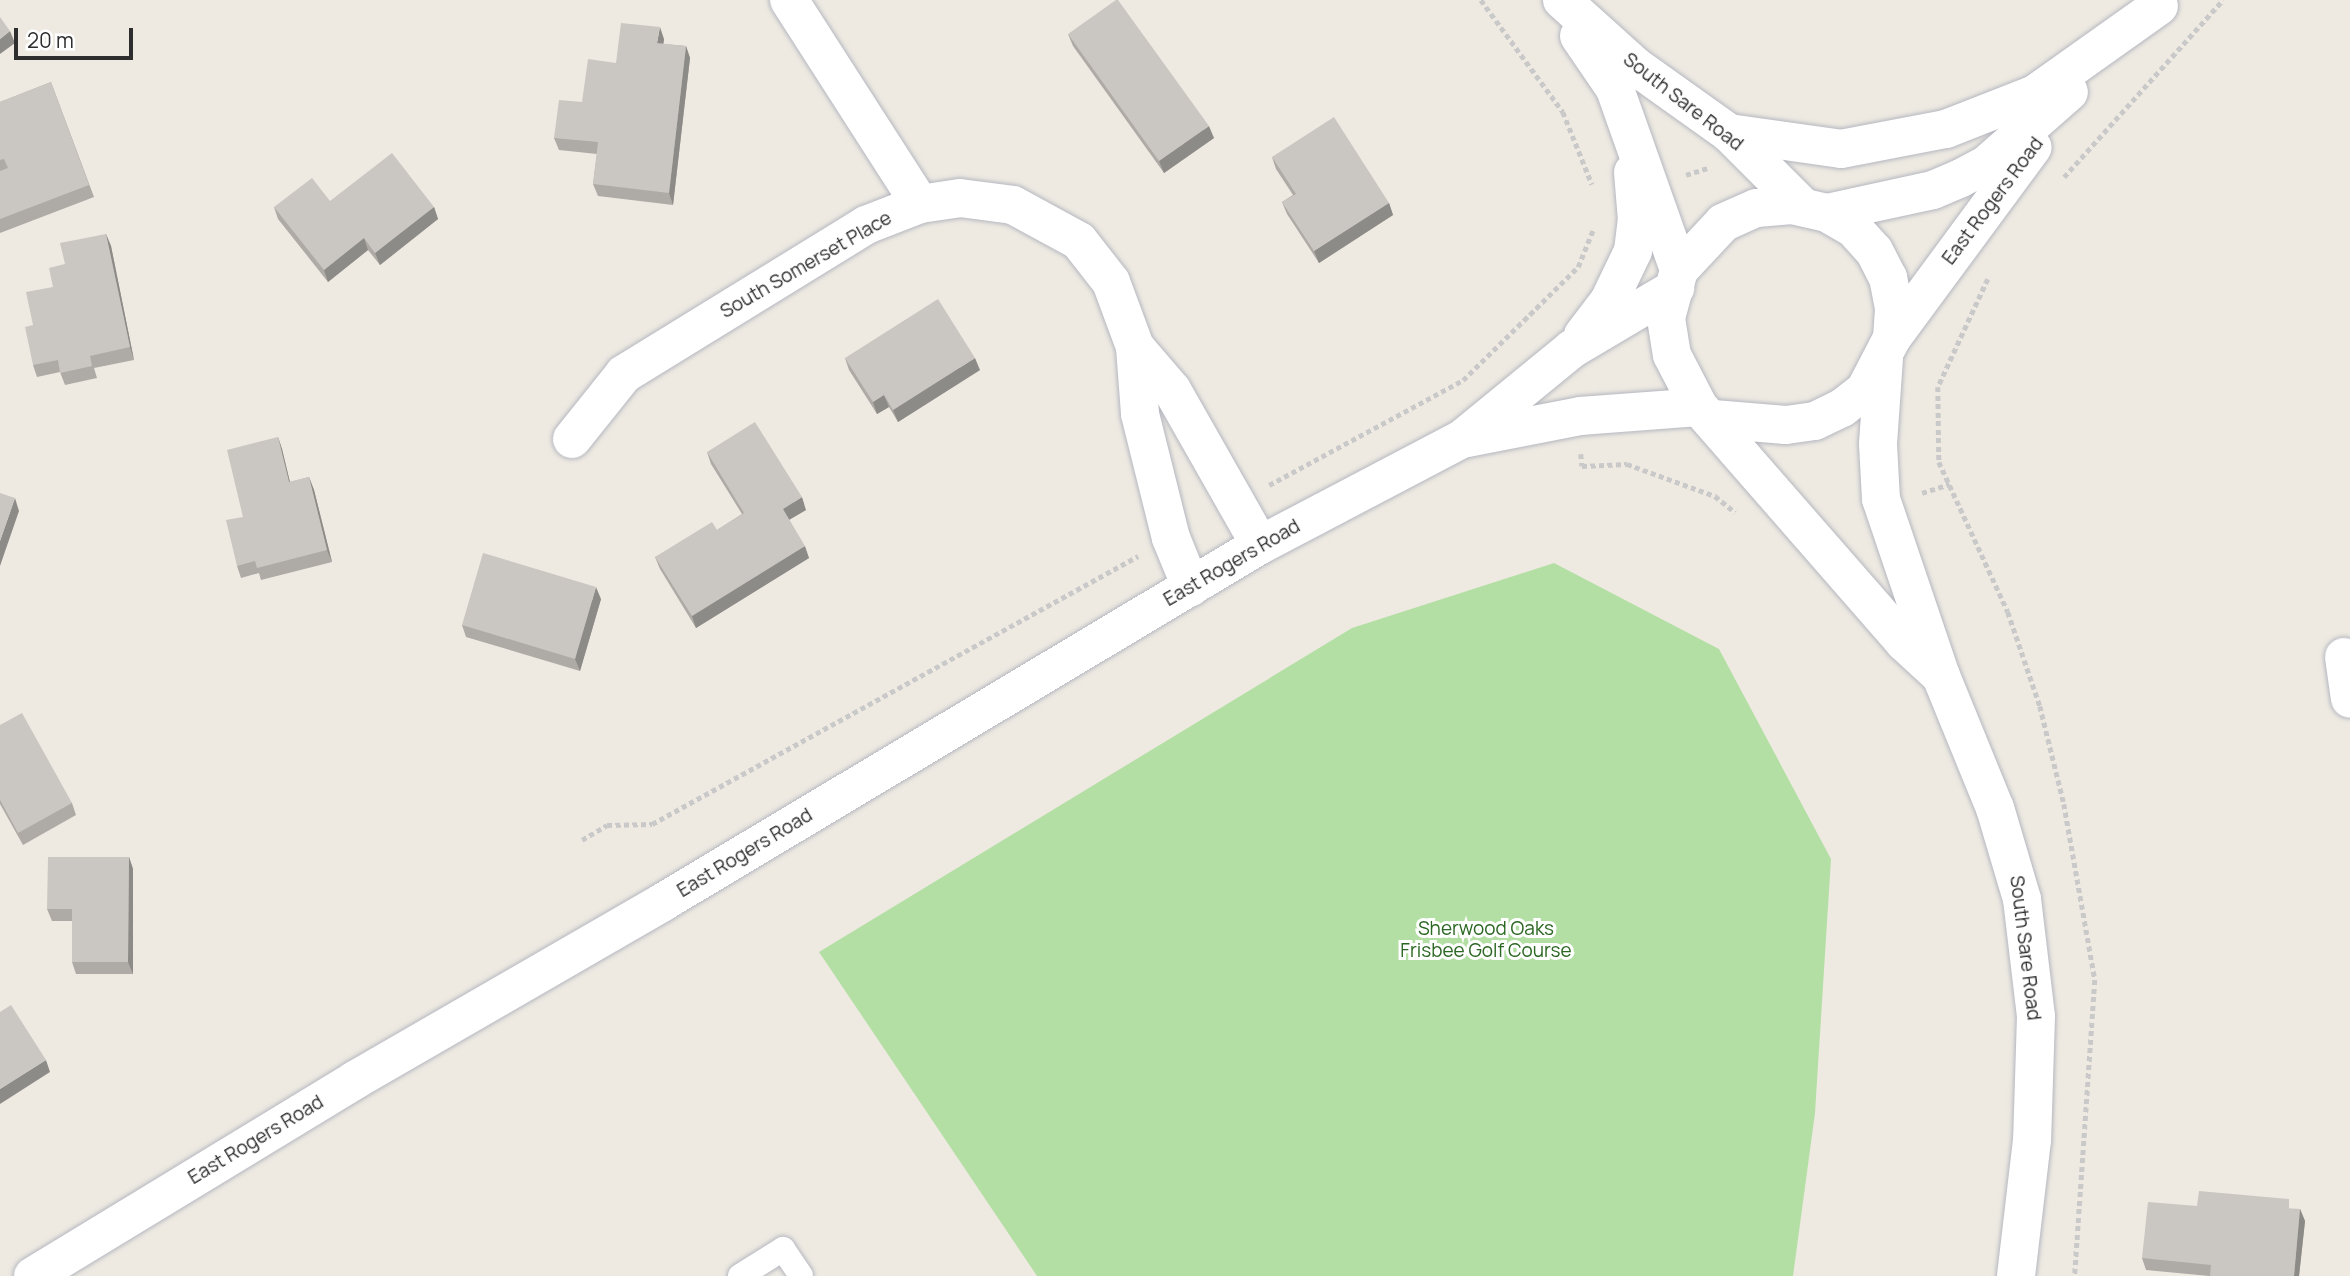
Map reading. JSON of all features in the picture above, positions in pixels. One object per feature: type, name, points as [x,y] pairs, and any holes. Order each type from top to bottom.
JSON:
[{"type":"main road","points":[[789,0],[920,204]]},
{"type":"main road","name":"South Sare Road","points":[[1555,0],[1615,89],[1626,114],[1677,279]]},
{"type":"main road","name":"South Sare Road","points":[[1562,0],[1635,66],[1729,133],[1815,210]]},
{"type":"main road","points":[[1729,133],[1841,149],[1946,129],[2035,94],[2163,3]]},
{"type":"main road","name":"East Rogers Road","points":[[1815,210],[1933,190],[1987,164],[2099,66],[2163,3]]},
{"type":"main road","name":"East Rogers Road","points":[[1888,347],[1993,197],[2099,66]]},
{"type":"main road","points":[[1572,349],[1609,301],[1633,251],[1637,220],[1626,114]]},
{"type":"main road","name":"South Somerset Place","points":[[572,439],[624,374],[866,225],[920,204],[989,200],[1052,223],[1079,241],[1111,282],[1135,347],[1140,414],[1171,538],[1191,587]]},
{"type":"main road","points":[[1756,208],[1815,210],[1853,228],[1874,251],[1888,278],[1894,308],[1888,347],[1865,390],[1842,408],[1815,421],[1786,425],[1706,413],[1672,355],[1666,318],[1677,279],[1723,223],[1756,208]]},
{"type":"main road","name":"East Rogers Road","points":[[33,1276],[355,1080],[663,902],[1260,545],[1462,439],[1572,349],[1677,279]]},
{"type":"main road","name":"South Somerset Place","points":[[1135,347],[1172,390],[1260,545]]},
{"type":"main road","name":"South Sare Road","points":[[1888,347],[1878,444],[1881,499],[1941,676],[1980,765],[2022,899],[2036,1016],[2032,1140],[2016,1276]]},
{"type":"main road","name":"South Sare Road","points":[[1706,413],[1904,642],[1941,676]]},
{"type":"main road","name":"East Rogers Road","points":[[1462,439],[1580,415],[1706,413]]},
{"type":"main road","points":[[2344,657],[2350,699]]},
{"type":"lane","points":[[740,1276],[783,1249],[801,1276]]},
{"type":"path","points":[[1481,0],[1563,113],[1595,191]]},
{"type":"path","points":[[2055,187],[2222,0]]},
{"type":"path","points":[[1271,484],[1463,380],[1578,267],[1594,217]]},
{"type":"path","points":[[1996,268],[1975,301],[1938,387],[1939,463],[2008,612],[2040,706],[2064,804],[2095,980],[2075,1276]]},
{"type":"path","points":[[1582,466],[1627,464],[1715,496],[1745,521]]},
{"type":"path","points":[[1913,496],[1950,484]]},
{"type":"path","points":[[582,840],[607,825],[652,824],[1144,553]]},
{"type":"green space","name":"Sherwood Oaks Frisbee Golf Course","points":[[1554,563],[1719,649],[1831,859],[1815,1113],[1793,1276],[1037,1276],[819,952],[1352,628]]},
{"type":"building","points":[[1116,0],[1209,126],[1159,161],[1068,34]]},
{"type":"building","points":[[0,17],[10,31],[0,39]]},
{"type":"building","points":[[621,23],[660,27],[657,43],[686,46],[669,193],[593,184],[598,142],[554,138],[559,100],[582,102],[588,59],[616,63]]},
{"type":"building","points":[[51,82],[89,185],[0,219],[0,171],[8,168],[4,159],[0,160],[0,102]]},
{"type":"building","points":[[1334,117],[1389,203],[1314,251],[1282,202],[1296,194],[1272,157]]},
{"type":"building","points":[[392,153],[434,207],[375,253],[364,238],[324,270],[274,207],[312,178],[330,201]]},
{"type":"building","points":[[106,234],[130,347],[90,356],[92,366],[60,373],[58,360],[33,365],[25,327],[33,325],[26,292],[53,287],[49,268],[65,264],[60,243]]},
{"type":"building","points":[[938,299],[975,358],[893,410],[884,395],[873,402],[845,358]]},
{"type":"building","points":[[755,422],[802,497],[783,509],[805,546],[692,616],[655,557],[712,522],[717,530],[744,513],[707,452]]},
{"type":"building","points":[[278,437],[289,482],[309,477],[327,550],[257,568],[255,561],[237,566],[226,520],[243,517],[227,450]]},
{"type":"building","points":[[0,493],[15,498],[0,541]]},
{"type":"building","points":[[483,553],[596,587],[575,659],[462,625]]},
{"type":"building","points":[[22,713],[72,803],[18,833],[0,800],[0,725]]},
{"type":"building","points":[[48,857],[129,857],[128,962],[72,962],[72,909],[47,909]]},
{"type":"building","points":[[11,1005],[46,1060],[0,1089],[0,1012]]},
{"type":"building","points":[[2199,1191],[2289,1199],[2289,1209],[2300,1209],[2294,1276],[2210,1276],[2211,1265],[2142,1258],[2148,1202],[2197,1206]]}]
